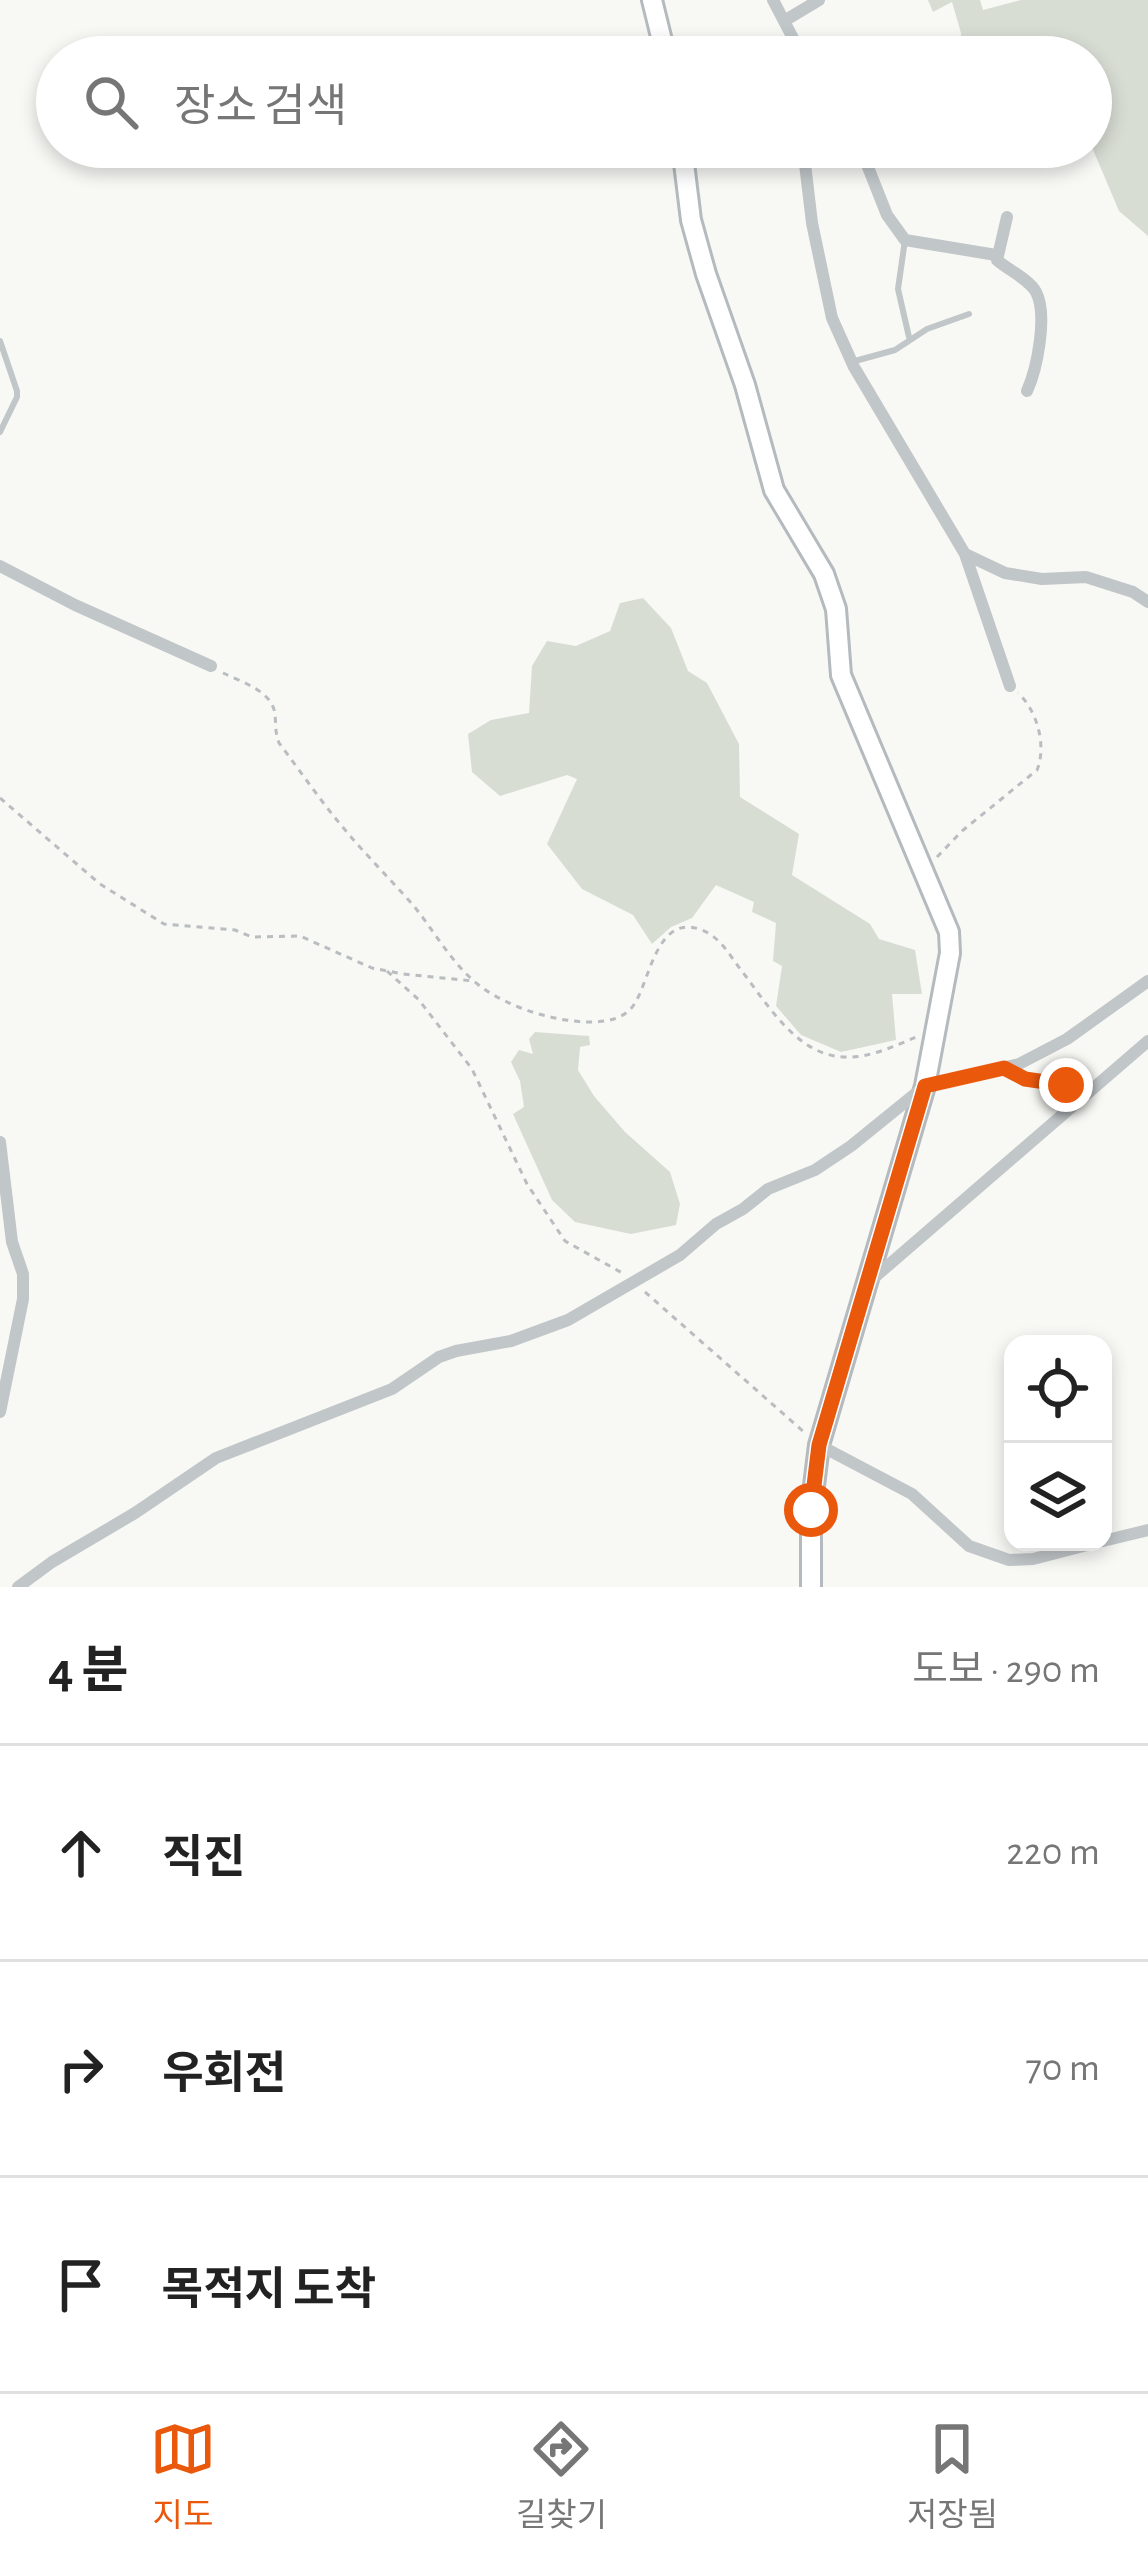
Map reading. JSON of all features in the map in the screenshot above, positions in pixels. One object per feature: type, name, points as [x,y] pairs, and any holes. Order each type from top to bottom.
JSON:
[{"type":"street","points":[[652,0],[661,36]]},
{"type":"street","points":[[772,0],[790,36]]},
{"type":"street","points":[[784,21],[819,0]]},
{"type":"street","points":[[685,168],[691,220],[706,274],[775,490],[824,574],[836,609],[841,675],[949,932],[950,953],[925,1086],[819,1445],[811,1510],[811,1587]]},
{"type":"street","points":[[805,168],[832,318],[852,362],[965,554],[1010,686]]},
{"type":"street","points":[[868,168],[887,214],[905,240],[996,255]]},
{"type":"street","points":[[1006,217],[997,260],[1030,284],[1040,304],[1040,338],[1027,391]]},
{"type":"street","points":[[965,554],[1005,573],[1042,579],[1086,577],[1133,592],[1148,602]]},
{"type":"street","points":[[0,566],[211,667]]},
{"type":"street","points":[[18,1587],[216,1458],[392,1390],[439,1357],[511,1341],[568,1320],[680,1255],[716,1223],[768,1189],[815,1170],[925,1086],[1019,1064],[1067,1039],[1148,981]]},
{"type":"street","points":[[868,1283],[1148,1041]]},
{"type":"street","points":[[0,1142],[12,1242],[23,1274],[23,1299],[0,1412]]},
{"type":"street","points":[[819,1445],[912,1494],[969,1546],[1009,1560],[1063,1551]]},
{"type":"street","points":[[1112,1538],[1148,1530]]},
{"type":"lane","points":[[905,240],[898,289],[910,338]]},
{"type":"lane","points":[[852,362],[895,350],[910,338],[969,314]]},
{"type":"lane","points":[[0,341],[17,398],[0,432]]},
{"type":"path","points":[[211,667],[265,695],[275,710],[279,743],[345,830],[458,964],[511,1005],[570,1022],[602,1022],[622,1016],[634,1006],[652,960],[668,935],[683,926],[716,937],[780,1019],[820,1051],[844,1058],[873,1053],[935,1028]]},
{"type":"path","points":[[923,872],[1041,762],[1036,718],[1027,701],[1010,686]]},
{"type":"path","points":[[0,798],[100,884],[164,924],[235,930],[252,937],[300,936],[387,970],[475,981]]},
{"type":"path","points":[[387,970],[419,1000],[472,1069],[527,1184],[565,1241],[634,1282],[819,1445]]},
{"type":"path","points":[[1004,1068],[1025,1079],[1066,1085],[1100,1083]]},
{"type":"shaded area","points":[[928,0],[980,0],[983,10],[1021,0],[1148,0],[1148,236],[1119,211],[1101,168],[1112,168],[1112,36],[961,36],[952,2],[933,12]]},
{"type":"shaded area","points":[[643,598],[671,628],[688,671],[707,683],[739,744],[740,797],[799,834],[792,875],[870,924],[879,939],[915,950],[922,994],[892,994],[896,1040],[841,1052],[801,1035],[776,1006],[782,966],[773,961],[776,923],[752,912],[754,902],[716,885],[692,918],[671,927],[652,944],[633,915],[582,889],[547,844],[577,779],[567,775],[500,796],[472,772],[468,734],[491,720],[529,713],[532,666],[547,641],[576,646],[610,631],[620,603]]},
{"type":"shaded area","points":[[535,1032],[589,1036],[590,1045],[580,1047],[578,1070],[625,1132],[670,1172],[680,1204],[676,1225],[631,1234],[575,1222],[552,1200],[513,1114],[524,1107],[511,1062],[519,1050],[533,1054],[529,1039]]},
{"type":"route","points":[[811,1510],[819,1445],[925,1086],[1004,1068],[1025,1079],[1066,1085]]}]
